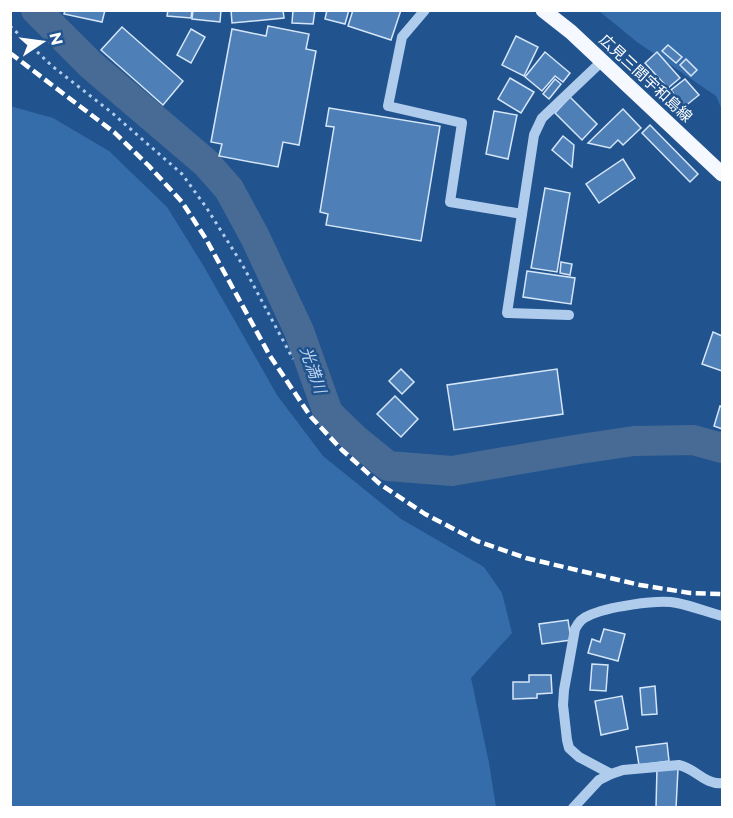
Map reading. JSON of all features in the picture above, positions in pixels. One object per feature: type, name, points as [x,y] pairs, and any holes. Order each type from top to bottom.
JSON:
[{"type":"main road","name":"広見三間宇和島線","points":[[543,10],[571,32],[723,174]]},
{"type":"street","points":[[425,10],[402,36],[388,106],[462,123],[450,202],[522,214]]},
{"type":"street","points":[[569,315],[507,313],[534,135],[542,118],[602,61]]},
{"type":"street","points":[[611,774],[579,757],[569,748],[567,740],[563,705],[564,690],[578,623],[588,615],[613,608],[665,602],[686,605],[723,616]]},
{"type":"street","points":[[573,807],[599,780],[623,770],[679,765],[688,767],[711,782],[723,783]]},
{"type":"path","points":[[10,26],[52,66],[111,112],[182,174],[242,264],[293,359]]},
{"type":"shaded area","points":[[599,11],[722,11],[722,110],[716,96],[637,42]]},
{"type":"shaded area","points":[[10,106],[53,118],[109,151],[167,207],[277,395],[323,456],[401,519],[484,567],[502,593],[512,633],[471,678],[496,807],[11,807]]},
{"type":"building","points":[[65,10],[105,10],[102,22],[64,14]]},
{"type":"building","points":[[168,10],[192,10],[191,18],[167,16]]},
{"type":"building","points":[[193,10],[221,10],[220,22],[192,19]]},
{"type":"building","points":[[231,10],[283,10],[284,18],[232,23]]},
{"type":"building","points":[[293,10],[315,10],[313,24],[292,23]]},
{"type":"building","points":[[327,10],[349,10],[345,24],[325,19]]},
{"type":"building","points":[[353,10],[401,10],[391,40],[348,26]]},
{"type":"building","points":[[268,26],[309,34],[306,49],[316,51],[299,145],[283,142],[278,167],[219,156],[222,144],[211,142],[232,29],[266,36]]},
{"type":"building","points":[[122,27],[183,81],[163,105],[101,50]]},
{"type":"building","points":[[191,29],[205,37],[191,63],[177,55]]},
{"type":"building","points":[[516,36],[538,47],[524,76],[502,65]]},
{"type":"building","points":[[668,45],[682,57],[676,63],[662,51]]},
{"type":"building","points":[[545,52],[570,73],[563,82],[555,76],[542,91],[525,77]]},
{"type":"building","points":[[657,52],[680,78],[668,88],[645,63]]},
{"type":"building","points":[[686,59],[697,70],[691,76],[680,65]]},
{"type":"building","points":[[510,78],[534,92],[521,113],[498,99]]},
{"type":"building","points":[[555,79],[561,84],[549,99],[543,94]]},
{"type":"building","points":[[685,79],[699,95],[684,107],[671,90]]},
{"type":"building","points":[[570,97],[597,124],[582,140],[555,113]]},
{"type":"building","points":[[329,108],[440,126],[421,241],[326,225],[328,214],[320,212],[334,127],[326,126]]},
{"type":"building","points":[[623,109],[641,128],[623,145],[618,140],[610,148],[588,143]]},
{"type":"building","points":[[494,111],[517,115],[508,159],[486,154]]},
{"type":"building","points":[[650,125],[698,174],[690,182],[642,133]]},
{"type":"building","points":[[563,136],[574,145],[572,167],[552,150]]},
{"type":"building","points":[[623,159],[635,178],[599,203],[586,184]]},
{"type":"building","points":[[545,188],[570,193],[557,272],[531,268]]},
{"type":"building","points":[[561,262],[572,264],[570,275],[560,273]]},
{"type":"building","points":[[527,271],[575,278],[571,304],[523,297]]},
{"type":"building","points":[[713,332],[722,336],[722,371],[702,364]]},
{"type":"building","points":[[401,369],[414,382],[402,394],[389,381]]},
{"type":"building","points":[[557,369],[563,414],[454,430],[447,385]]},
{"type":"building","points":[[395,396],[418,419],[401,437],[377,414]]},
{"type":"building","points":[[720,406],[722,407],[722,429],[714,426]]},
{"type":"building","points":[[568,620],[571,640],[542,644],[539,624]]},
{"type":"building","points":[[604,629],[625,634],[618,661],[588,653],[592,639],[600,642]]},
{"type":"building","points":[[592,664],[608,665],[606,691],[590,690]]},
{"type":"building","points":[[529,675],[551,675],[552,693],[537,694],[537,698],[513,699],[513,682],[529,682]]},
{"type":"building","points":[[655,686],[657,714],[642,715],[640,688]]},
{"type":"building","points":[[622,696],[628,729],[601,735],[595,701]]},
{"type":"building","points":[[667,743],[669,761],[639,765],[636,747]]},
{"type":"building","points":[[657,768],[678,769],[676,808],[656,808]]},
{"type":"waterway","name":"光満川","points":[[36,10],[91,65],[206,163],[229,189],[255,237],[299,331],[328,413],[388,466],[452,471],[634,441],[693,440],[722,448]]},
{"type":"railway","points":[[10,53],[115,133],[182,202],[206,239],[270,356],[311,417],[342,450],[380,484],[425,514],[477,541],[526,558],[640,585],[690,593],[722,594]]}]
